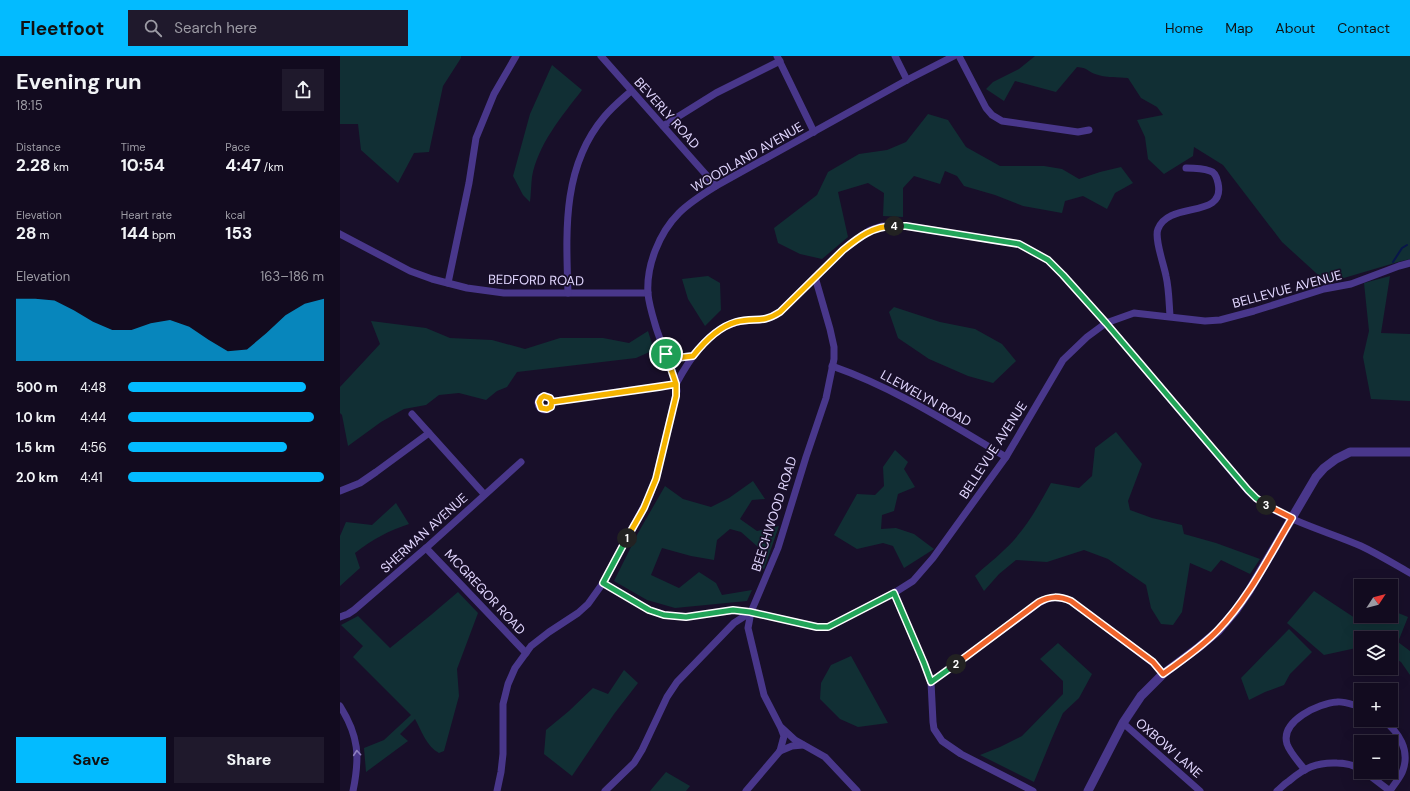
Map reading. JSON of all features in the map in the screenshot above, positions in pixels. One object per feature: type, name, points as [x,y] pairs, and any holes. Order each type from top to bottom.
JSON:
[{"type":"street","points":[[448,283],[469,183],[476,138],[494,94],[516,56]]},
{"type":"street","name":"BEVERLY ROAD","points":[[600,56],[716,186]]},
{"type":"street","points":[[894,56],[907,80]]},
{"type":"street","name":"WOODLAND AVENUE","points":[[497,791],[503,754],[503,704],[508,684],[515,668],[539,639],[578,613],[588,604],[603,583],[650,495],[656,479],[676,396],[676,384],[655,325],[648,293],[650,272],[655,252],[664,231],[679,213],[716,186],[907,80],[954,56]]},
{"type":"street","points":[[959,56],[986,108],[992,115],[1002,121],[1078,132],[1089,130]]},
{"type":"street","points":[[663,126],[716,93],[778,59],[814,132]]},
{"type":"street","points":[[568,293],[567,236],[571,185],[575,171],[595,129],[615,105],[631,91]]},
{"type":"street","points":[[1170,316],[1166,278],[1157,238],[1158,229],[1166,219],[1173,215],[1184,211],[1205,207],[1213,203],[1218,197],[1220,189],[1218,180],[1213,172],[1201,168],[1186,168]]},
{"type":"street","points":[[552,402],[676,384],[693,356],[705,340],[730,324],[764,320],[780,312],[815,276],[854,241],[870,230],[882,226],[906,226],[1019,244],[1048,260],[1063,275],[1106,323],[1248,490],[1264,504],[1292,518],[1362,547],[1410,573]]},
{"type":"street","name":"BEDFORD ROAD","points":[[340,234],[410,271],[432,279],[466,288],[504,293],[648,293]]},
{"type":"street","name":"BELLEVUE AVENUE","points":[[603,583],[649,610],[664,615],[678,617],[725,611],[750,612],[817,627],[828,627],[894,593],[913,581],[933,558],[1006,457],[1063,360],[1087,337],[1106,323],[1134,313],[1205,321],[1220,320],[1324,289],[1351,284],[1410,263]]},
{"type":"street","name":"BEECHWOOD ROAD","points":[[780,751],[784,736],[764,695],[760,683],[748,628],[750,612],[778,548],[826,398],[834,347],[815,276]]},
{"type":"street","points":[[666,354],[676,358],[693,356]]},
{"type":"street","name":"LLEWELYN ROAD","points":[[832,366],[858,375],[899,394],[1006,457]]},
{"type":"street","points":[[412,414],[484,494]]},
{"type":"street","points":[[340,491],[360,483],[429,433]]},
{"type":"street","points":[[1088,791],[1123,723],[1141,696],[1163,674],[1218,631],[1232,614],[1249,591],[1316,477],[1324,468],[1336,459],[1350,452],[1410,452]]},
{"type":"street","name":"SHERMAN AVENUE","points":[[340,617],[354,610],[426,548],[521,462]]},
{"type":"street","name":"MCGREGOR ROAD","points":[[426,548],[526,653]]},
{"type":"street","points":[[894,593],[931,682],[932,722],[934,729],[942,741],[961,754],[1033,791]]},
{"type":"street","points":[[931,682],[1039,602],[1057,596],[1071,601],[1153,662],[1163,674]]},
{"type":"street","points":[[605,791],[634,763],[642,750],[667,697],[677,682],[734,623],[750,612]]},
{"type":"street","points":[[1305,770],[1287,744],[1288,730],[1295,721],[1309,710],[1337,702],[1354,706]]},
{"type":"street","points":[[340,706],[350,724],[358,752],[358,767],[353,791]]},
{"type":"street","name":"OXBOW LANE","points":[[1123,723],[1200,791]]},
{"type":"street","points":[[1374,779],[1390,791],[1404,769],[1404,747],[1393,727]]},
{"type":"street","points":[[781,728],[803,745],[825,758],[857,791]]},
{"type":"street","points":[[746,791],[780,751],[792,746],[803,745]]},
{"type":"street","points":[[1277,791],[1289,780],[1316,764],[1329,762],[1354,766]]},
{"type":"green space","points":[[340,56],[461,56],[443,86],[429,152],[414,153],[398,183],[361,150],[358,124],[340,124]]},
{"type":"green space","points":[[1035,56],[1410,56],[1410,259],[1327,283],[1282,242],[1223,165],[1194,147],[1193,156],[1164,174],[1148,159],[1145,137],[1137,120],[1163,115],[1157,107],[1141,98],[1128,78],[1103,76],[1077,67],[1056,92],[1015,81],[1004,101],[986,89],[993,82],[1019,69]]},
{"type":"green space","points":[[552,65],[582,90],[545,142],[535,165],[532,177],[530,202],[523,195],[513,176],[530,114]]},
{"type":"green space","points":[[928,114],[948,120],[966,147],[1000,166],[1044,166],[1062,169],[1079,179],[1121,167],[1133,183],[1115,193],[1107,209],[1083,196],[1065,201],[1062,213],[1023,206],[995,195],[964,186],[957,176],[945,171],[940,184],[914,176],[903,188],[903,217],[883,216],[884,193],[868,183],[838,192],[848,237],[822,259],[800,254],[778,243],[774,228],[817,195],[828,172],[859,154],[887,150],[906,142]]},
{"type":"green space","points":[[708,276],[720,283],[721,310],[705,326],[688,299],[682,279]]},
{"type":"green space","points":[[1390,276],[1381,333],[1410,334],[1410,401],[1371,399],[1363,357],[1369,331],[1364,283]]},
{"type":"green space","points":[[894,307],[940,322],[975,329],[1002,344],[1016,361],[993,383],[968,376],[929,359],[898,338],[889,312]]},
{"type":"green space","points":[[371,321],[426,328],[450,338],[492,340],[525,349],[560,338],[603,338],[629,343],[648,331],[654,350],[636,358],[517,372],[507,387],[497,391],[486,400],[459,393],[439,395],[426,405],[404,409],[381,422],[348,446],[342,415],[340,413],[340,387],[380,344]]},
{"type":"green space","points":[[1116,432],[1142,464],[1128,501],[1130,510],[1152,518],[1182,525],[1184,534],[1216,543],[1260,559],[1250,574],[1221,560],[1211,572],[1190,563],[1182,612],[1173,625],[1161,624],[1151,608],[1146,585],[1108,559],[1084,550],[1047,562],[1016,560],[999,574],[984,591],[975,576],[1018,536],[1036,510],[1051,483],[1079,488],[1092,476],[1095,448]]},
{"type":"green space","points":[[895,450],[908,462],[904,469],[915,487],[898,494],[894,511],[882,515],[881,529],[896,528],[914,534],[934,549],[904,568],[893,546],[883,543],[857,549],[834,535],[857,494],[875,495],[884,486],[883,467]]},
{"type":"green space","points":[[753,481],[765,499],[752,500],[740,519],[757,531],[779,526],[764,569],[757,565],[758,547],[741,532],[730,529],[717,540],[714,560],[691,556],[662,548],[651,575],[679,588],[699,572],[716,583],[722,595],[752,590],[747,601],[675,608],[647,600],[614,581],[638,533],[665,486],[683,499],[711,507],[729,498]]},
{"type":"green space","points":[[396,503],[409,524],[381,536],[355,553],[360,568],[340,586],[340,536],[346,522],[372,525]]},
{"type":"green space","points":[[1314,591],[1354,617],[1354,623],[1398,623],[1398,613],[1408,617],[1398,642],[1398,631],[1354,631],[1354,649],[1324,655],[1287,623]]},
{"type":"green space","points":[[458,592],[478,613],[457,669],[459,696],[444,751],[439,753],[431,747],[415,719],[400,734],[408,741],[366,772],[364,748],[384,740],[411,715],[353,657],[363,646],[341,625],[358,616],[390,648]]},
{"type":"green space","points":[[1289,629],[1312,652],[1290,674],[1284,685],[1249,700],[1241,678]]},
{"type":"green space","points":[[1398,642],[1410,651],[1410,675],[1398,660]]},
{"type":"green space","points":[[1058,643],[1092,674],[1079,698],[1063,713],[1034,782],[980,755],[1022,736],[1063,694],[1063,681],[1040,659]]},
{"type":"green space","points":[[851,656],[888,723],[858,727],[840,719],[820,699],[821,683],[831,665]]},
{"type":"green space","points":[[624,670],[638,683],[614,714],[572,776],[544,754],[546,730],[593,688],[608,694]]},
{"type":"green space","points":[[666,772],[690,786],[686,791],[650,791]]},
{"type":"waterway","points":[[1393,262],[1402,248],[1407,245]]},
{"type":"route","points":[[666,354],[676,358],[693,356],[705,340],[730,324],[764,320],[772,317],[780,312],[843,250],[870,230],[882,226],[906,226],[1019,244],[1048,260],[1063,275],[1106,323],[1248,490],[1264,504],[1292,518],[1249,591],[1236,610],[1218,631],[1163,674],[1153,662],[1071,601],[1057,596],[1044,599],[1039,602],[931,682],[894,593],[828,627],[817,627],[750,612],[733,610],[686,617],[656,613],[603,583],[644,508],[656,479],[676,396],[676,384],[606,395],[552,402],[551,407],[545,410],[539,406],[539,400],[544,396],[547,396],[552,400],[552,402],[676,384],[666,354]]}]
